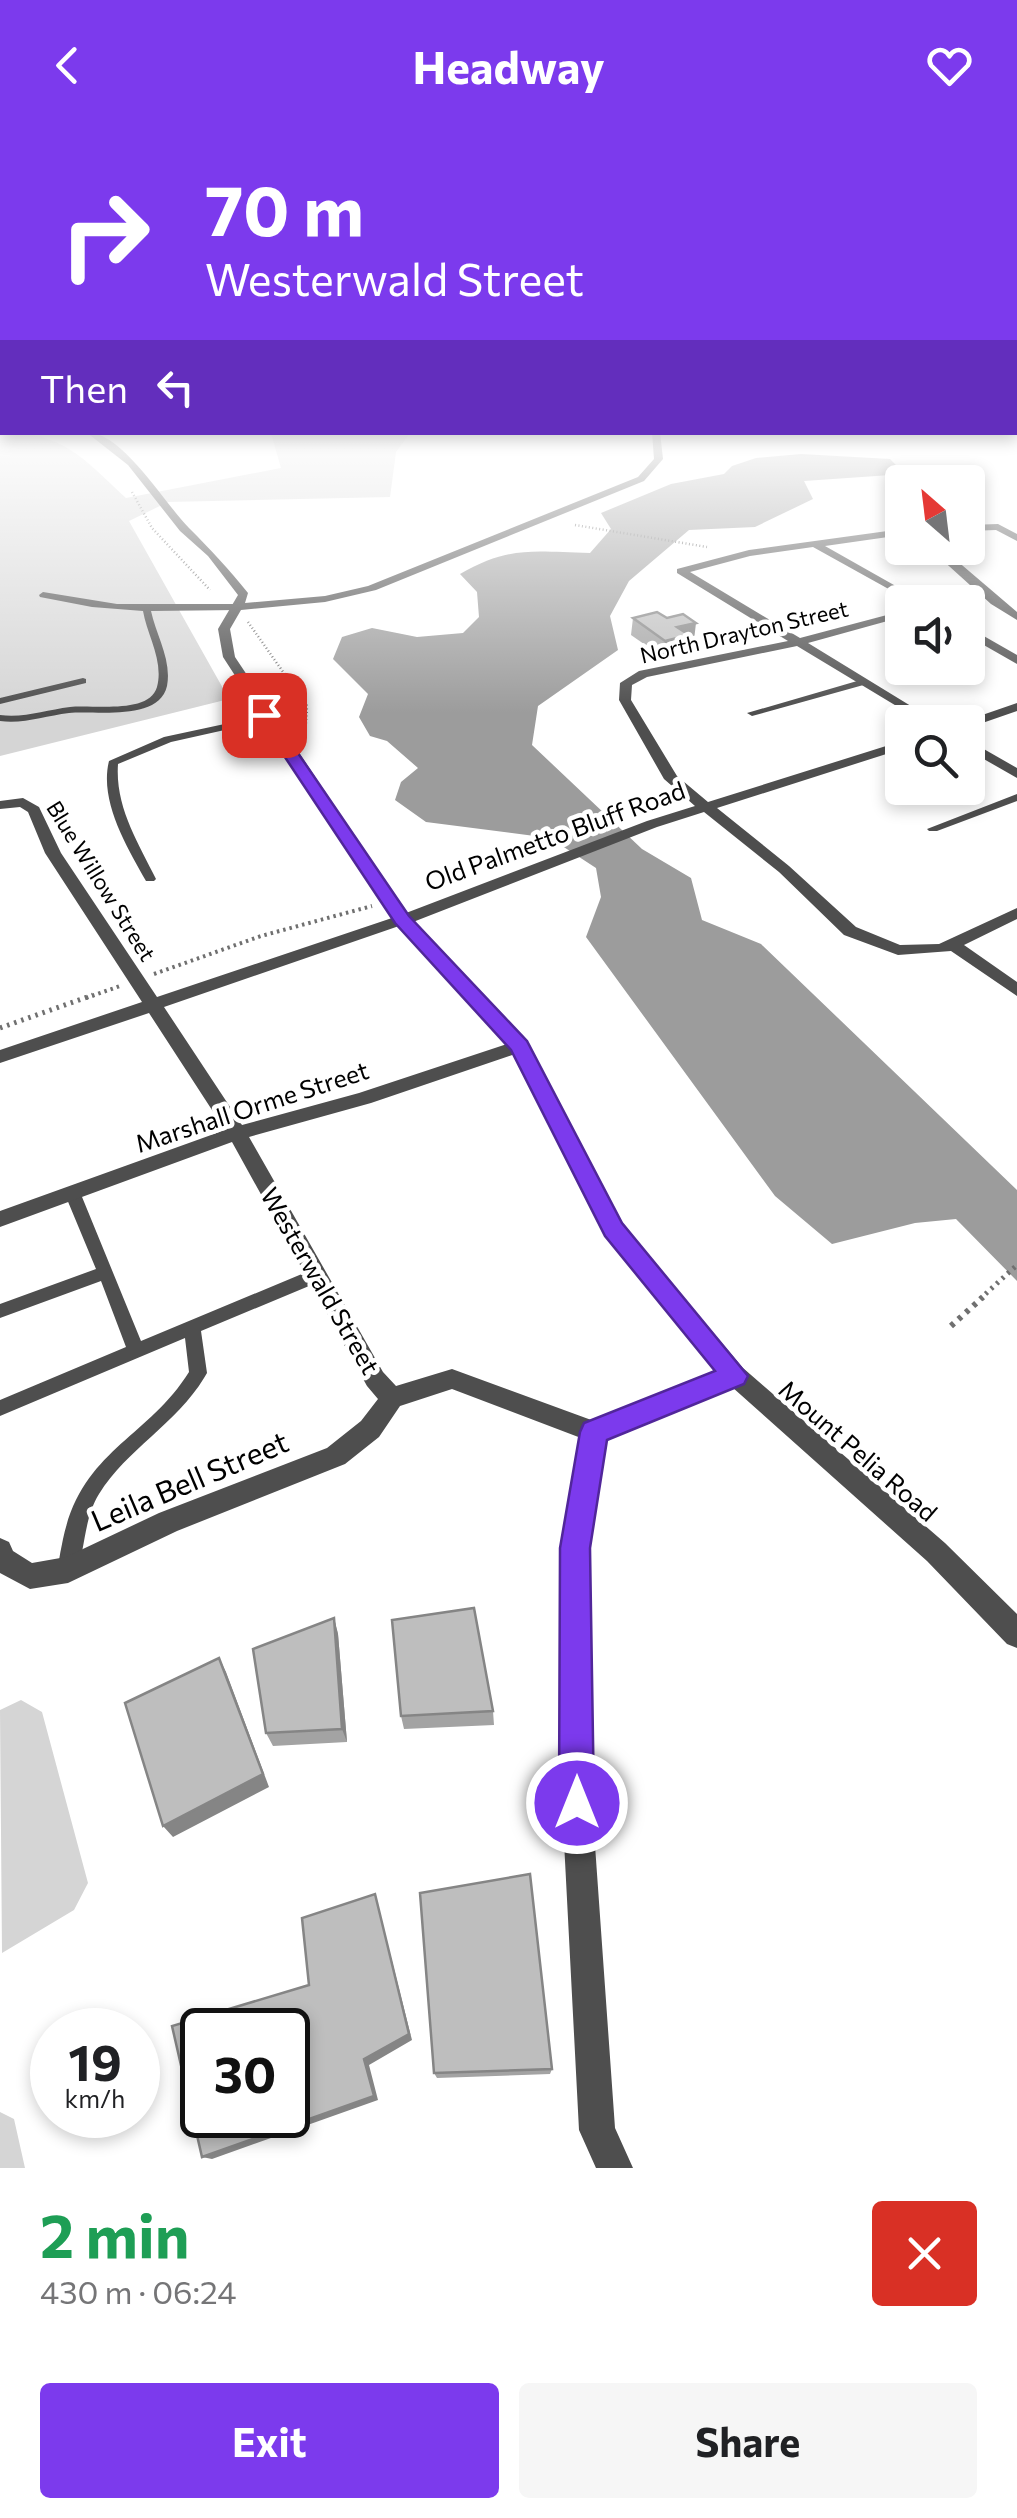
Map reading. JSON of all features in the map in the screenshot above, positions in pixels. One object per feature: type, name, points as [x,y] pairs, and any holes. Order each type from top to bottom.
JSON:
[{"type":"street","points":[[179,523],[212,554],[244,595],[239,607],[325,599],[372,588],[532,523]]},
{"type":"street","points":[[985,527],[998,527],[1017,538]]},
{"type":"street","points":[[885,534],[750,553],[681,571],[903,705]]},
{"type":"street","points":[[813,543],[889,585]]},
{"type":"street","points":[[958,565],[995,604],[1017,618]]},
{"type":"street","name":"Mount Pelia Road","points":[[239,607],[224,629],[229,657],[402,920],[520,1046],[614,1230],[735,1376],[936,1552],[1017,1634]]},
{"type":"street","name":"North Drayton Street","points":[[703,807],[671,779],[641,733],[625,700],[626,683],[642,674],[798,642],[885,619]]},
{"type":"street","points":[[985,641],[1017,660]]},
{"type":"street","points":[[985,718],[1017,707]]},
{"type":"street","name":"Old Palmetto Bluff Road","points":[[0,1057],[402,920],[652,824],[885,750]]},
{"type":"street","points":[[985,754],[1017,774]]},
{"type":"street","name":"Blue Willow Street","points":[[0,804],[22,802],[34,810],[53,853],[151,1005]]},
{"type":"street","points":[[703,807],[784,869],[850,931],[898,950],[942,949],[1017,913]]},
{"type":"street","points":[[952,944],[1017,990]]},
{"type":"street","name":"Westerwald Street","points":[[151,1005],[237,1133],[375,1379],[392,1398],[452,1379],[594,1432]]},
{"type":"street","name":"Marshall Orme Street","points":[[0,1218],[237,1133],[364,1098],[520,1046]]},
{"type":"street","points":[[615,2168],[597,2130],[577,1803],[575,1548],[594,1432],[735,1376]]},
{"type":"street","name":"Leila Bell Street","points":[[0,1550],[3,1560],[30,1576],[68,1570],[168,1522],[336,1456],[370,1429],[392,1398]]},
{"type":"lane","points":[[43,594],[96,607],[147,612],[239,607]]},
{"type":"lane","points":[[0,718],[27,720],[66,710],[134,708],[155,699],[163,685],[163,651],[147,612]]},
{"type":"lane","points":[[0,701],[84,681]]},
{"type":"lane","points":[[752,713],[864,682]]},
{"type":"lane","points":[[150,879],[113,801],[113,763],[126,755],[205,730],[266,718]]},
{"type":"lane","points":[[933,829],[1017,797]]},
{"type":"lane","points":[[72,1192],[137,1352]]},
{"type":"lane","points":[[0,1311],[106,1272]]},
{"type":"lane","points":[[0,1408],[315,1276]]},
{"type":"lane","points":[[68,1570],[74,1528],[93,1486],[174,1408],[198,1374],[192,1328]]},
{"type":"path","points":[[594,530],[686,544]]},
{"type":"path","points":[[0,1028],[261,936],[389,900]]},
{"type":"path","points":[[951,1326],[1017,1265]]},
{"type":"shaded area","points":[[0,523],[130,523],[229,699],[0,756]]},
{"type":"shaded area","points":[[607,523],[763,523],[755,527],[689,530],[629,581],[610,616],[618,650],[538,706],[532,745],[642,849],[691,878],[702,920],[761,944],[1017,1190],[1017,1281],[956,1219],[915,1223],[832,1244],[775,1196],[586,937],[601,897],[596,868],[550,838],[426,822],[395,800],[401,782],[418,768],[387,741],[370,736],[359,717],[368,694],[333,659],[342,637],[372,628],[417,637],[463,633],[479,617],[477,592],[460,574],[509,554],[590,553],[611,529]]},
{"type":"shaded area","points":[[21,1700],[42,1712],[88,1883],[74,1910],[2,1953],[0,1710]]},
{"type":"shaded area","points":[[0,2112],[14,2119],[25,2168],[0,2168]]},
{"type":"building","points":[[657,612],[667,618],[683,614],[696,623],[677,627],[689,635],[665,641],[633,618]]},
{"type":"building","points":[[474,1608],[493,1711],[401,1716],[392,1620]]},
{"type":"building","points":[[334,1618],[342,1729],[266,1733],[253,1649]]},
{"type":"building","points":[[219,1658],[263,1774],[163,1826],[125,1703]]},
{"type":"building","points":[[530,1874],[552,2069],[434,2073],[420,1893]]},
{"type":"building","points":[[375,1894],[409,2034],[364,2059],[374,2096],[310,2119],[310,2008],[232,2008],[309,1985],[302,1918]]},
{"type":"building","points":[[180,2024],[180,2061],[172,2026]]},
{"type":"building","points":[[198,2138],[256,2138],[202,2157]]},
{"type":"route","points":[[264,715],[402,920],[520,1046],[614,1230],[735,1376],[648,1414],[594,1432],[575,1548],[577,1803]]}]
